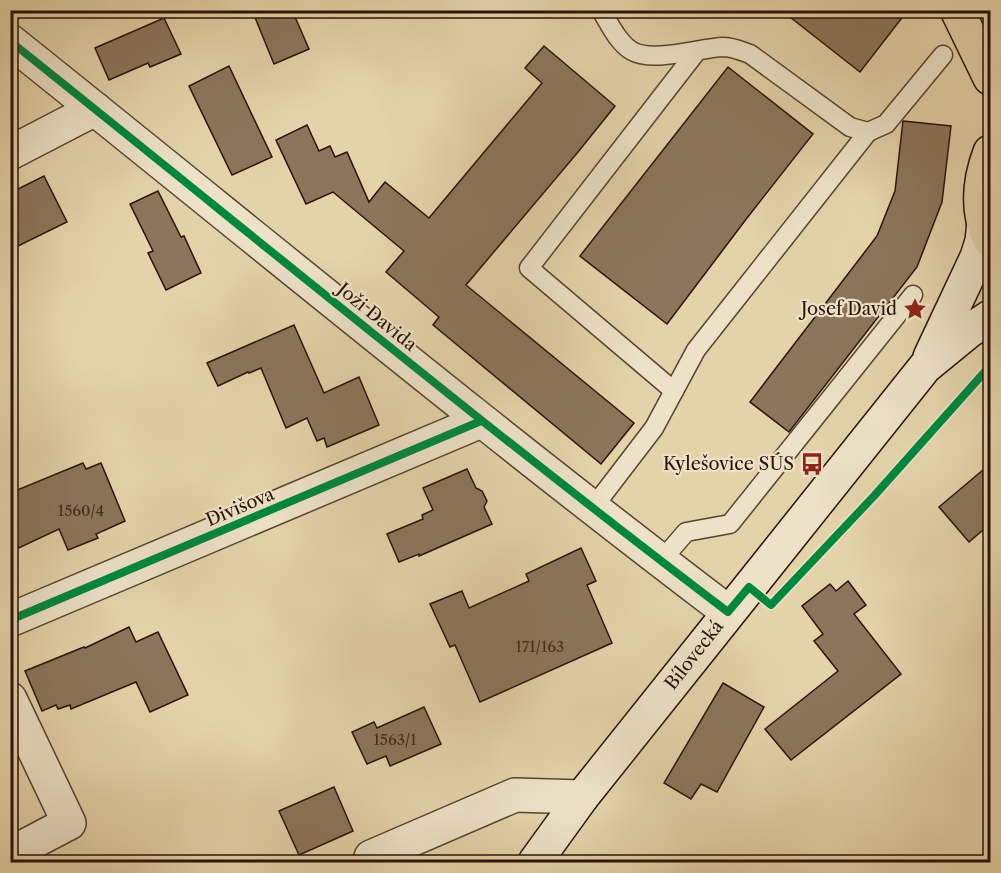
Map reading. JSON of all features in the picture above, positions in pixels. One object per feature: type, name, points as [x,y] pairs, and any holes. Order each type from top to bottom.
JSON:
[{"type":"main road","points":[[957,10],[990,78]]},
{"type":"main road","name":"Bílovecká","points":[[987,231],[980,193],[990,152]]},
{"type":"street","name":"Joži Davida","points":[[10,41],[481,421],[728,612]]},
{"type":"street","points":[[10,153],[95,109]]},
{"type":"street","name":"Bílovecká","points":[[925,367],[971,271],[987,231]]},
{"type":"street","name":"Bílovecká","points":[[535,862],[582,797],[925,367],[990,317]]},
{"type":"street","name":"Divišova","points":[[10,620],[481,421]]},
{"type":"street","points":[[10,699],[69,823],[10,854]]},
{"type":"street","points":[[371,857],[515,795],[582,797]]},
{"type":"lane","points":[[601,10],[624,44],[633,51],[648,56],[723,47],[736,49],[750,54],[850,127],[868,132]]},
{"type":"lane","points":[[674,391],[529,268],[697,51]]},
{"type":"lane","points":[[592,509],[654,428],[696,350],[868,132],[886,124],[943,55]]},
{"type":"lane","points":[[660,561],[686,532],[730,524],[914,295]]},
{"type":"building","points":[[252,10],[292,10],[309,49],[274,64]]},
{"type":"building","points":[[781,10],[908,10],[860,72]]},
{"type":"building","points":[[164,18],[181,54],[150,67],[148,63],[109,80],[95,48]]},
{"type":"building","points":[[544,46],[615,106],[466,285],[634,423],[601,464],[433,325],[439,317],[386,272],[404,251],[333,192],[306,204],[276,140],[307,125],[319,151],[330,146],[335,157],[347,152],[369,202],[385,182],[429,218],[542,83],[525,68]]},
{"type":"building","points":[[229,66],[272,157],[232,175],[189,86]]},
{"type":"building","points":[[728,67],[813,134],[667,324],[580,256]]},
{"type":"building","points":[[903,121],[951,126],[942,202],[917,267],[789,432],[750,402],[877,236],[895,191]]},
{"type":"building","points":[[44,176],[67,222],[18,246],[10,231],[10,193]]},
{"type":"building","points":[[158,191],[181,237],[184,236],[201,273],[166,290],[148,253],[153,251],[130,204]]},
{"type":"building","points":[[294,325],[324,393],[359,377],[379,425],[327,447],[324,438],[317,441],[307,418],[286,428],[261,368],[218,386],[207,363]]},
{"type":"building","points":[[83,463],[86,469],[101,463],[125,521],[96,534],[98,538],[68,550],[59,529],[10,552],[10,493]]},
{"type":"building","points":[[990,464],[990,524],[969,542],[939,507]]},
{"type":"building","points":[[467,469],[476,488],[482,491],[487,501],[484,507],[492,524],[419,556],[419,554],[399,562],[387,534],[423,519],[422,515],[433,510],[423,488]]},
{"type":"building","points":[[581,548],[596,581],[587,585],[612,643],[480,702],[455,645],[450,647],[430,604],[462,591],[469,608],[529,581],[526,574]]},
{"type":"building","points":[[848,581],[866,605],[854,614],[901,674],[791,760],[765,729],[838,671],[814,641],[823,634],[802,606],[830,584],[836,591]]},
{"type":"building","points":[[129,627],[136,642],[158,632],[188,695],[150,712],[136,682],[71,709],[70,705],[58,709],[56,705],[42,711],[25,671],[85,648]]},
{"type":"building","points":[[723,683],[764,707],[717,792],[701,784],[691,799],[664,783]]},
{"type":"building","points":[[424,707],[441,744],[390,766],[386,756],[367,764],[352,732],[374,722],[377,728]]},
{"type":"building","points":[[334,787],[353,831],[299,855],[279,811]]},
{"type":"cycle path","points":[[10,41],[457,400],[728,612],[749,587],[771,605],[874,496],[990,366]]},
{"type":"cycle path","points":[[10,620],[481,421]]},
{"type":"place","name":"Josef David","points":[[915,309]]},
{"type":"place","name":"Kylešovice SÚS","points":[[812,464]]}]
